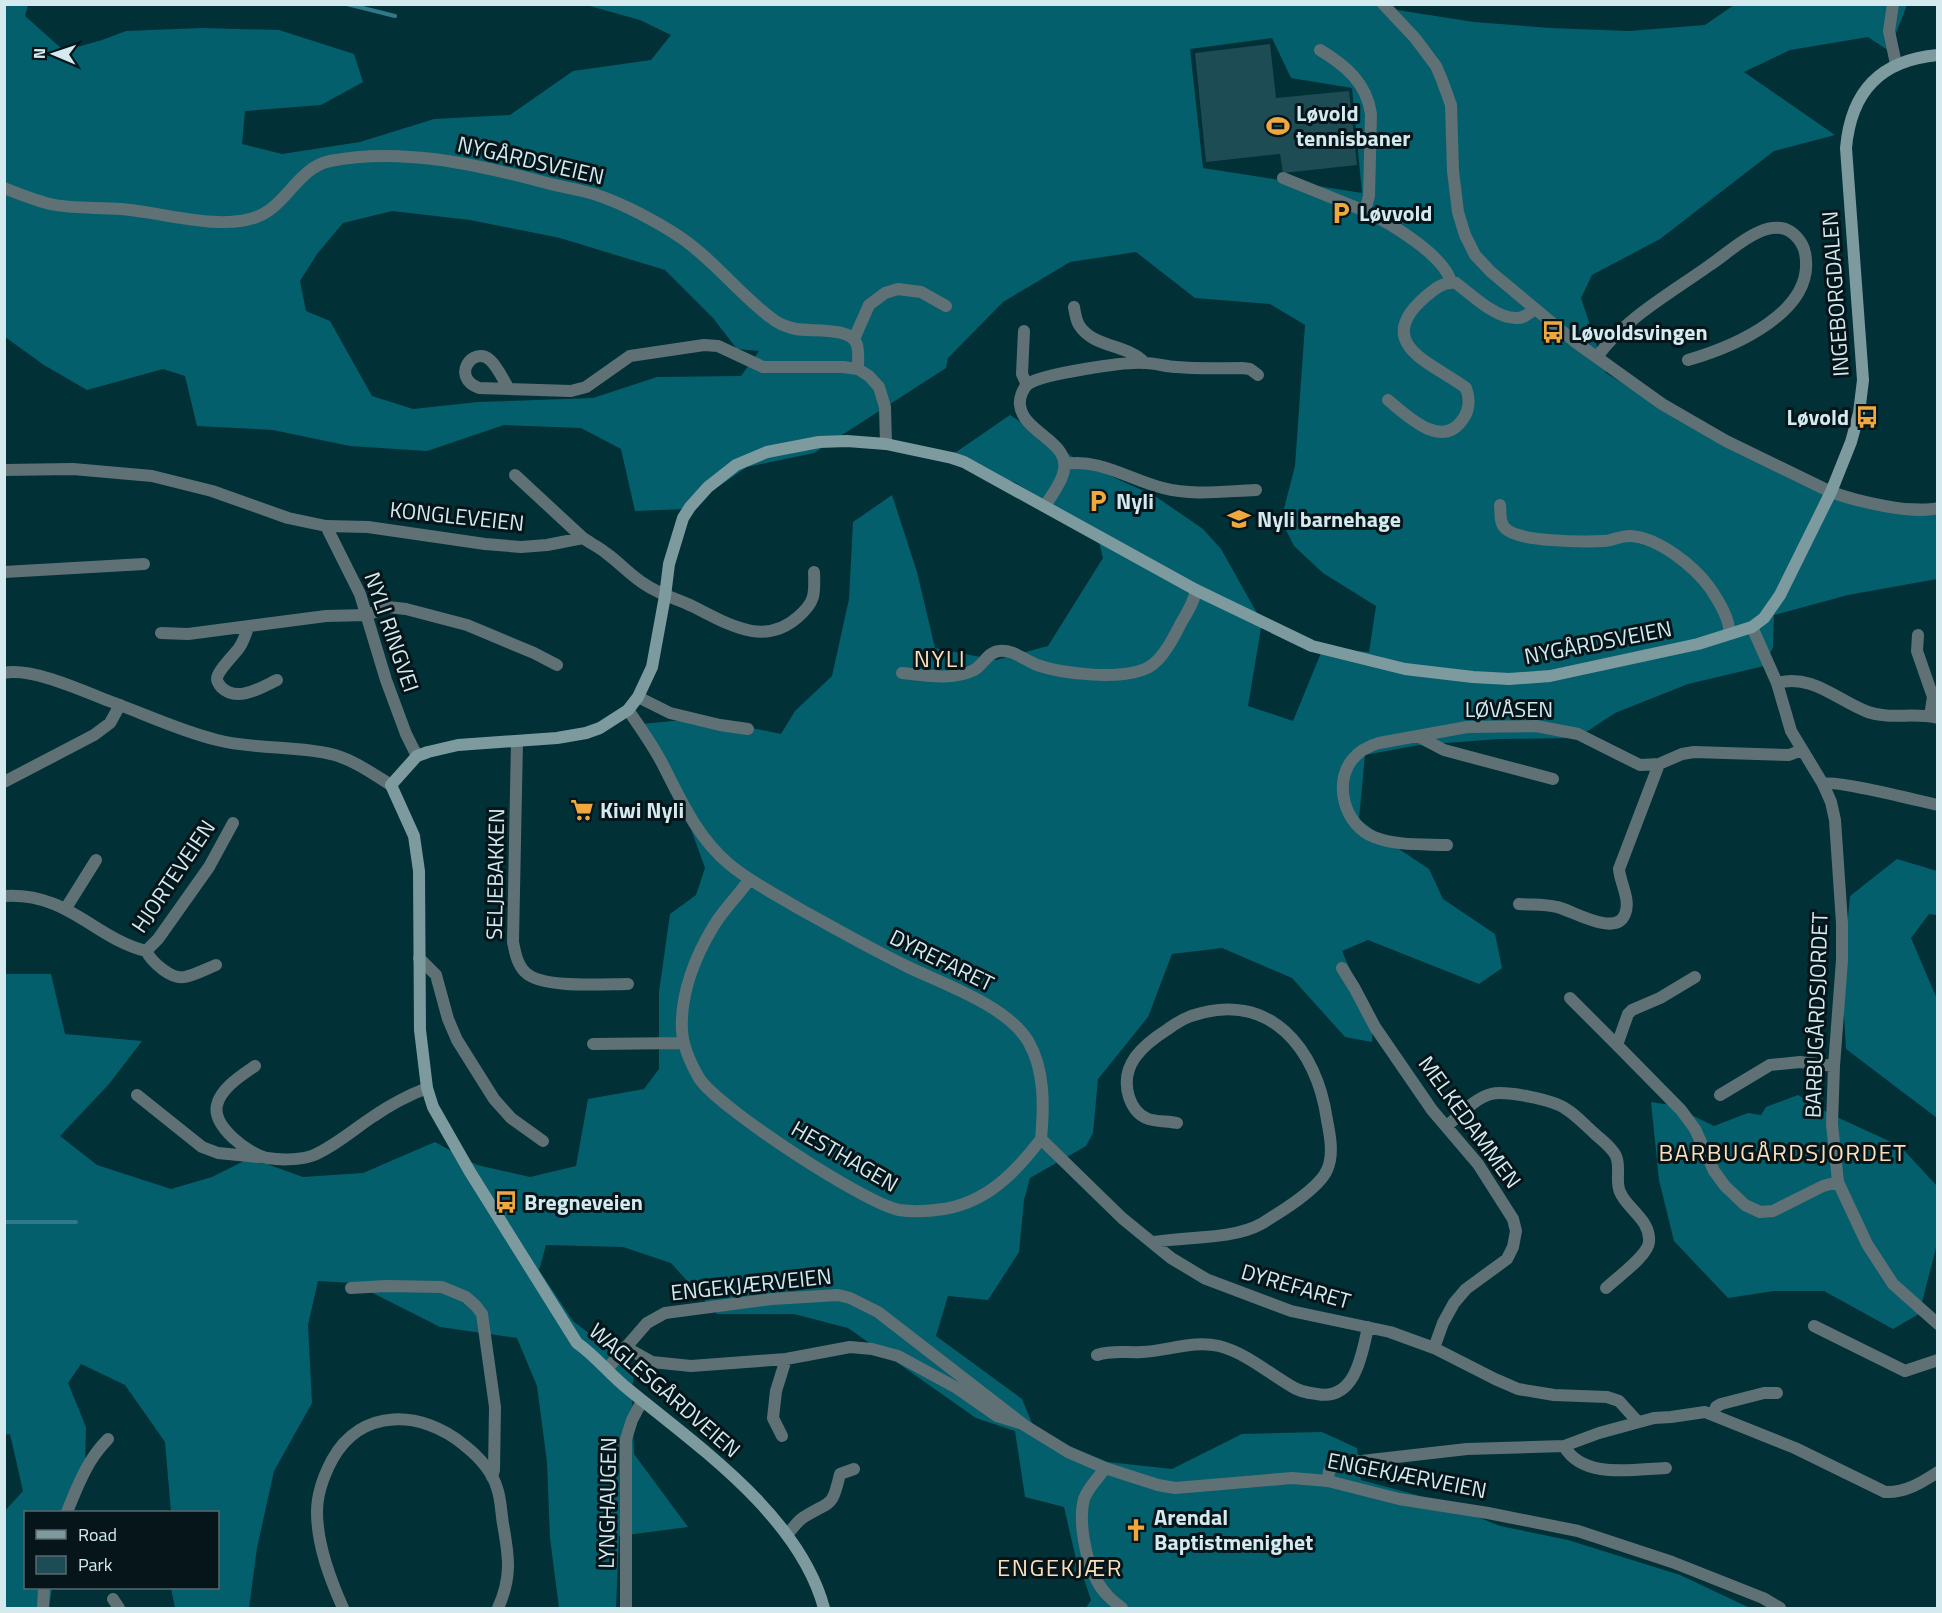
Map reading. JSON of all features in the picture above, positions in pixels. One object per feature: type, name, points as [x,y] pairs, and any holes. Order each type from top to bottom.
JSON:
[{"type":"main road","name":"INGEBORGDALEN","points":[[1752,627],[1764,618],[1780,595],[1831,492],[1851,442],[1859,413],[1863,380],[1847,139],[1852,113],[1867,88],[1881,73],[1896,64],[1938,55]]},
{"type":"main road","name":"NYGÅRDSVEIEN","points":[[638,697],[652,667],[669,564],[683,518],[690,507],[708,487],[736,465],[767,452],[819,442],[847,441],[886,444],[964,462],[1196,590],[1312,646],[1405,669],[1509,679],[1550,676],[1698,644],[1752,627]]},
{"type":"main road","points":[[392,784],[417,756],[458,745],[557,738],[586,733],[600,728],[628,710],[638,697]]},
{"type":"main road","name":"WAGLESGÅRDVEIEN","points":[[392,784],[414,836],[418,871],[420,1030],[427,1088],[433,1107],[470,1172],[576,1343],[762,1505],[787,1534],[809,1571],[824,1608]]},
{"type":"street","points":[[1383,4],[1415,38],[1436,66],[1442,80],[1451,105],[1453,171],[1458,212],[1465,235],[1475,255],[1491,272],[1534,310],[1662,404],[1726,441],[1831,492],[1915,510],[1938,508]]},
{"type":"street","points":[[1893,4],[1889,31],[1896,64]]},
{"type":"street","points":[[1320,50],[1350,71],[1370,104],[1369,189],[1365,211]]},
{"type":"street","name":"NYGÅRDSVEIEN","points":[[4,188],[22,196],[72,208],[121,209],[220,222],[244,221],[261,215],[281,200],[311,167],[327,161],[401,156],[482,166],[593,194],[612,201],[659,224],[688,243],[773,320],[795,329],[840,332],[854,339]]},
{"type":"street","points":[[1283,177],[1365,211],[1420,246],[1440,263],[1451,282]]},
{"type":"street","points":[[1597,357],[1620,331],[1758,232],[1781,228],[1789,231],[1804,248],[1807,262],[1806,277],[1802,288],[1789,305],[1755,332],[1718,351],[1688,360]]},
{"type":"street","points":[[1388,400],[1419,426],[1428,430],[1450,430],[1458,426],[1465,418],[1469,408],[1466,388],[1414,354],[1404,338],[1404,328],[1408,317],[1422,300],[1440,285],[1456,283],[1505,317],[1517,318],[1534,310]]},
{"type":"street","points":[[858,369],[857,345],[854,339],[868,305],[885,293],[898,289],[921,292],[946,306]]},
{"type":"street","points":[[1074,307],[1078,324],[1086,333],[1137,355],[1144,362]]},
{"type":"street","points":[[1024,331],[1021,368],[1027,385]]},
{"type":"street","points":[[508,389],[571,391],[586,387],[630,356],[704,345],[718,346],[763,367],[858,369],[869,376],[879,387],[885,407],[886,444]]},
{"type":"street","points":[[1045,506],[1064,475],[1064,456],[1031,425],[1023,414],[1019,404],[1027,385],[1042,377],[1065,372],[1144,362],[1175,367],[1242,368],[1250,369],[1258,375]]},
{"type":"street","points":[[1065,464],[1088,463],[1163,488],[1187,492],[1256,490]]},
{"type":"street","points":[[4,470],[73,470],[152,476],[212,491],[288,518],[326,526]]},
{"type":"street","name":"KONGLEVEIEN","points":[[515,476],[583,538],[605,552],[646,586],[746,630],[764,633],[776,631],[791,623],[809,607],[813,598],[814,572]]},
{"type":"street","points":[[1500,506],[1501,522],[1505,528],[1513,534],[1526,538],[1605,541],[1630,536],[1663,548],[1682,559],[1706,583],[1730,627],[1730,634]]},
{"type":"street","name":"KONGLEVEIEN","points":[[326,526],[368,527],[521,547],[583,538]]},
{"type":"street","name":"NYLI RINGVEI","points":[[326,526],[360,594],[386,680],[406,734],[417,756]]},
{"type":"street","points":[[4,572],[144,564]]},
{"type":"street","points":[[902,673],[939,676],[966,673],[977,668],[992,653],[1000,650],[1017,654],[1036,664],[1069,672],[1117,674],[1139,670],[1150,666],[1163,653],[1195,597],[1196,590]]},
{"type":"street","points":[[161,633],[188,634],[326,616],[368,615],[388,607],[406,609],[467,625],[534,653],[556,665]]},
{"type":"street","points":[[248,627],[240,646],[219,673],[218,684],[226,692],[239,694],[249,693],[277,680]]},
{"type":"street","points":[[1752,627],[1777,683],[1791,730],[1823,784],[1826,782],[1845,785],[1938,805]]},
{"type":"street","points":[[1777,683],[1798,681],[1813,685],[1869,713],[1934,717],[1933,697],[1917,651],[1918,635]]},
{"type":"street","points":[[4,673],[14,670],[26,672],[216,740],[255,748],[332,754],[351,760],[392,784]]},
{"type":"street","points":[[638,697],[670,713],[748,729]]},
{"type":"street","points":[[4,782],[94,735],[110,723],[120,705]]},
{"type":"street","name":"DYREFARET","points":[[628,710],[645,733],[687,812],[708,843],[728,864],[749,880],[854,939],[906,966],[974,996],[1014,1025],[1028,1040],[1036,1059],[1043,1088],[1041,1139],[1122,1218],[1171,1258],[1191,1271],[1232,1290],[1291,1311],[1368,1327],[1434,1348]]},
{"type":"street","name":"LØVÅSEN","points":[[1448,844],[1392,842],[1373,837],[1358,828],[1346,806],[1343,776],[1357,754],[1378,743],[1422,735],[1467,728],[1536,726],[1578,734],[1640,765],[1659,764]]},
{"type":"street","name":"LØVÅSEN","points":[[1422,735],[1423,739],[1444,750],[1553,779]]},
{"type":"street","name":"SELJEBAKKEN","points":[[517,741],[513,942],[519,964],[534,979],[628,984]]},
{"type":"street","points":[[1519,904],[1554,906],[1570,910],[1592,921],[1614,924],[1625,915],[1627,901],[1619,869],[1659,764],[1682,754],[1694,752],[1789,755],[1802,750]]},
{"type":"street","name":"BARBUGÅRDSJORDET","points":[[1823,784],[1831,802],[1835,820],[1842,923],[1842,971],[1832,1124],[1838,1182],[1867,1244],[1893,1284],[1938,1324]]},
{"type":"street","name":"HJORTEVEIEN","points":[[146,951],[158,939],[209,867],[233,823]]},
{"type":"street","points":[[66,908],[96,860]]},
{"type":"street","name":"HESTHAGEN","points":[[749,880],[714,926],[701,950],[688,985],[683,1007],[684,1043],[699,1079],[726,1106],[813,1165],[877,1202],[898,1210],[944,1209],[963,1205],[982,1197],[995,1189],[1018,1167],[1041,1139]]},
{"type":"street","name":"HJORTEVEIEN","points":[[4,896],[40,899],[66,908],[133,948],[146,951],[154,962],[179,977],[216,965]]},
{"type":"street","points":[[419,958],[436,975],[448,1019],[457,1040],[494,1099],[512,1118],[543,1141]]},
{"type":"street","name":"MELKEDAMMEN","points":[[1342,968],[1375,1027],[1432,1110],[1491,1182],[1513,1219],[1516,1231],[1513,1247],[1507,1259],[1466,1289],[1454,1303],[1443,1323],[1434,1348]]},
{"type":"street","points":[[1617,1045],[1628,1014],[1632,1010],[1660,998],[1695,977]]},
{"type":"street","points":[[1570,999],[1681,1110],[1695,1129],[1714,1171],[1744,1205],[1760,1212],[1773,1211],[1823,1186],[1838,1182]]},
{"type":"street","points":[[1154,1242],[1178,1237],[1234,1233],[1259,1225],[1302,1196],[1322,1179],[1330,1158],[1330,1141],[1324,1102],[1306,1054],[1293,1037],[1276,1024],[1252,1013],[1232,1010],[1210,1011],[1185,1018],[1150,1041],[1137,1053],[1127,1071],[1126,1087],[1132,1105],[1147,1119],[1177,1123]]},
{"type":"street","points":[[593,1044],[684,1043]]},
{"type":"street","points":[[1720,1095],[1770,1065],[1800,1062],[1834,1066]]},
{"type":"street","points":[[255,1066],[240,1076],[223,1094],[217,1103],[216,1112],[223,1126],[237,1142],[265,1158]]},
{"type":"street","points":[[137,1095],[202,1147],[218,1153],[289,1159],[310,1157],[375,1115],[427,1088]]},
{"type":"street","points":[[1447,1126],[1488,1094],[1523,1096],[1553,1102],[1566,1108],[1610,1147],[1619,1166],[1620,1192],[1641,1218],[1650,1241],[1643,1255],[1606,1288]]},
{"type":"street","points":[[351,1288],[442,1287],[466,1297],[482,1314],[495,1407],[492,1477]]},
{"type":"street","name":"ENGEKJÆRVEIEN","points":[[607,1369],[647,1323],[665,1313],[772,1299],[838,1295],[850,1298],[878,1312],[1024,1425],[1068,1452],[1105,1468],[1175,1488],[1292,1478],[1328,1481],[1399,1498],[1578,1531],[1672,1562],[1762,1598],[1780,1608]]},
{"type":"street","points":[[1814,1326],[1905,1371],[1938,1360]]},
{"type":"street","points":[[1096,1355],[1110,1351],[1143,1352],[1198,1344],[1218,1346],[1240,1353],[1293,1388],[1324,1396],[1343,1390],[1352,1378],[1364,1348],[1368,1327]]},
{"type":"street","name":"WAGLESGÅRDVEIEN","points":[[625,1347],[652,1362],[676,1366],[786,1359],[838,1349]]},
{"type":"street","name":"ENGEKJÆRVEIEN","points":[[838,1349],[850,1347],[872,1349],[898,1356],[957,1388],[997,1416],[1024,1425]]},
{"type":"street","points":[[1434,1348],[1518,1389],[1554,1395],[1607,1396],[1619,1401],[1638,1422]]},
{"type":"street","points":[[783,1436],[773,1418],[776,1391],[786,1359]]},
{"type":"street","points":[[1713,1414],[1716,1407],[1721,1404],[1764,1393],[1776,1393]]},
{"type":"street","name":"LYNGHAUGEN","points":[[626,1608],[626,1439],[632,1420],[642,1401]]},
{"type":"street","points":[[1328,1481],[1329,1471],[1335,1464],[1467,1449],[1564,1446],[1599,1433],[1654,1418],[1705,1412],[1795,1448],[1885,1492],[1911,1488],[1938,1472]]},
{"type":"street","points":[[343,1608],[333,1585],[318,1533],[317,1510],[320,1488],[326,1471],[338,1449],[364,1426],[376,1421],[410,1420],[430,1425],[454,1436],[477,1455],[492,1477],[497,1488],[509,1556],[507,1590],[498,1608]]},
{"type":"street","points":[[67,1511],[82,1476],[96,1451],[108,1439]]},
{"type":"street","points":[[1564,1446],[1581,1463],[1594,1468],[1666,1468]]},
{"type":"street","points":[[1105,1468],[1085,1499],[1082,1514],[1083,1528],[1089,1559],[1097,1581],[1108,1597],[1122,1608]]},
{"type":"street","points":[[787,1534],[802,1518],[827,1506],[835,1495],[840,1474],[854,1469]]},
{"type":"street","points":[[43,1608],[44,1589]]},
{"type":"green space","name":"Løvold tennisbaner","points":[[1270,44],[1276,98],[1349,91],[1357,165],[1283,173],[1280,154],[1206,162],[1195,53]]},
{"type":"shaded area","points":[[1390,4],[1397,10],[1474,22],[1629,31],[1705,25],[1734,5],[1907,5],[1889,51],[1868,37],[1790,50],[1744,72],[1835,135],[1774,151],[1660,239],[1592,275],[1581,298],[1606,373],[1739,454],[1812,487],[1887,503],[1937,503],[1937,579],[1848,595],[1774,615],[1773,647],[1764,666],[1688,684],[1615,713],[1577,738],[1499,739],[1419,745],[1365,755],[1359,819],[1429,869],[1443,899],[1495,934],[1502,968],[1479,984],[1368,940],[1342,951],[1373,1022],[1372,1042],[1345,1037],[1292,978],[1222,948],[1172,954],[1148,1017],[1098,1079],[1093,1133],[1086,1146],[1030,1178],[1024,1200],[1019,1252],[988,1300],[948,1296],[936,1336],[1022,1399],[1036,1433],[1108,1462],[1172,1469],[1242,1434],[1322,1432],[1357,1448],[1361,1480],[1435,1500],[1500,1526],[1568,1540],[1680,1575],[1750,1608],[1086,1608],[1091,1600],[1083,1576],[1074,1571],[1076,1559],[1064,1507],[1025,1497],[1015,1431],[976,1418],[848,1328],[794,1314],[717,1314],[671,1263],[623,1247],[546,1245],[539,1270],[573,1321],[635,1369],[632,1388],[634,1454],[688,1527],[619,1536],[616,1608],[559,1608],[550,1538],[547,1462],[537,1386],[517,1338],[440,1327],[353,1283],[318,1281],[308,1325],[312,1403],[274,1471],[257,1548],[249,1608],[175,1608],[171,1589],[219,1589],[219,1511],[171,1511],[165,1442],[125,1385],[81,1364],[68,1383],[86,1427],[85,1469],[68,1511],[24,1511],[24,1589],[52,1589],[49,1608],[5,1608],[4,1512],[23,1491],[10,1434],[4,1435],[5,974],[51,974],[65,1034],[142,1041],[109,1084],[60,1136],[97,1165],[171,1189],[212,1177],[250,1158],[303,1177],[363,1173],[435,1142],[477,1165],[530,1177],[576,1166],[588,1099],[644,1089],[659,1069],[659,992],[670,914],[696,895],[705,868],[678,793],[642,724],[704,718],[781,734],[795,711],[832,676],[849,599],[853,522],[892,495],[917,572],[935,648],[996,660],[1048,646],[1103,558],[1098,538],[1082,523],[1016,483],[949,457],[1010,415],[1082,463],[1155,496],[1203,529],[1221,549],[1262,622],[1248,706],[1293,721],[1323,648],[1369,652],[1376,606],[1323,573],[1294,546],[1281,520],[1295,466],[1305,325],[1270,304],[1195,298],[1136,252],[1070,262],[1003,302],[948,358],[946,368],[814,453],[747,467],[686,509],[635,511],[621,449],[581,428],[504,425],[427,451],[350,446],[273,430],[197,426],[185,376],[163,369],[87,390],[44,365],[5,337],[5,5],[28,5],[25,16],[62,49],[102,40],[126,31],[202,28],[279,30],[354,54],[363,82],[321,105],[245,111],[242,144],[282,154],[360,142],[434,119],[510,115],[573,71],[651,60],[671,35],[640,20],[586,5]],"holes":[[[1272,38],[1291,78],[1352,88],[1362,193],[1203,168],[1190,49]],[[392,211],[470,220],[560,238],[665,270],[713,318],[737,349],[759,351],[741,376],[657,377],[593,398],[478,402],[413,409],[372,396],[330,321],[306,311],[300,281],[317,254],[343,223]]]},
{"type":"shaded area","points":[[1897,859],[1937,871],[1937,915],[1929,914],[1911,938],[1937,999],[1937,1118],[1846,1049],[1842,981],[1850,896]]},
{"type":"shaded area","points":[[1798,1095],[1830,1114],[1900,1146],[1937,1186],[1937,1244],[1919,1314],[1893,1329],[1824,1291],[1774,1291],[1728,1298],[1674,1241],[1659,1180],[1651,1102],[1671,1105],[1714,1126],[1748,1113],[1761,1115],[1766,1107]]},
{"type":"waterway","points":[[347,4],[395,16]]},
{"type":"waterway","points":[[4,1222],[76,1222]]},
{"type":"place","name":"Løvold tennisbaner","points":[[1278,126]]},
{"type":"place","name":"Løvvold","points":[[1341,213]]},
{"type":"place","name":"Løvoldsvingen","points":[[1553,332]]},
{"type":"place","name":"Løvold","points":[[1867,417]]},
{"type":"place","name":"Nyli","points":[[1098,501]]},
{"type":"place","name":"Nyli barnehage","points":[[1239,519]]},
{"type":"place","name":"Kiwi Nyli","points":[[582,810]]},
{"type":"place","name":"Bregneveien","points":[[506,1202]]},
{"type":"place","name":"Arendal Baptistmenighet","points":[[1136,1530]]},
{"type":"district","name":"NYLI","points":[[940,659]]},
{"type":"district","name":"BARBUGÅRDSJORDET","points":[[1783,1153]]},
{"type":"district","name":"ENGEKJÆR","points":[[1060,1568]]}]
